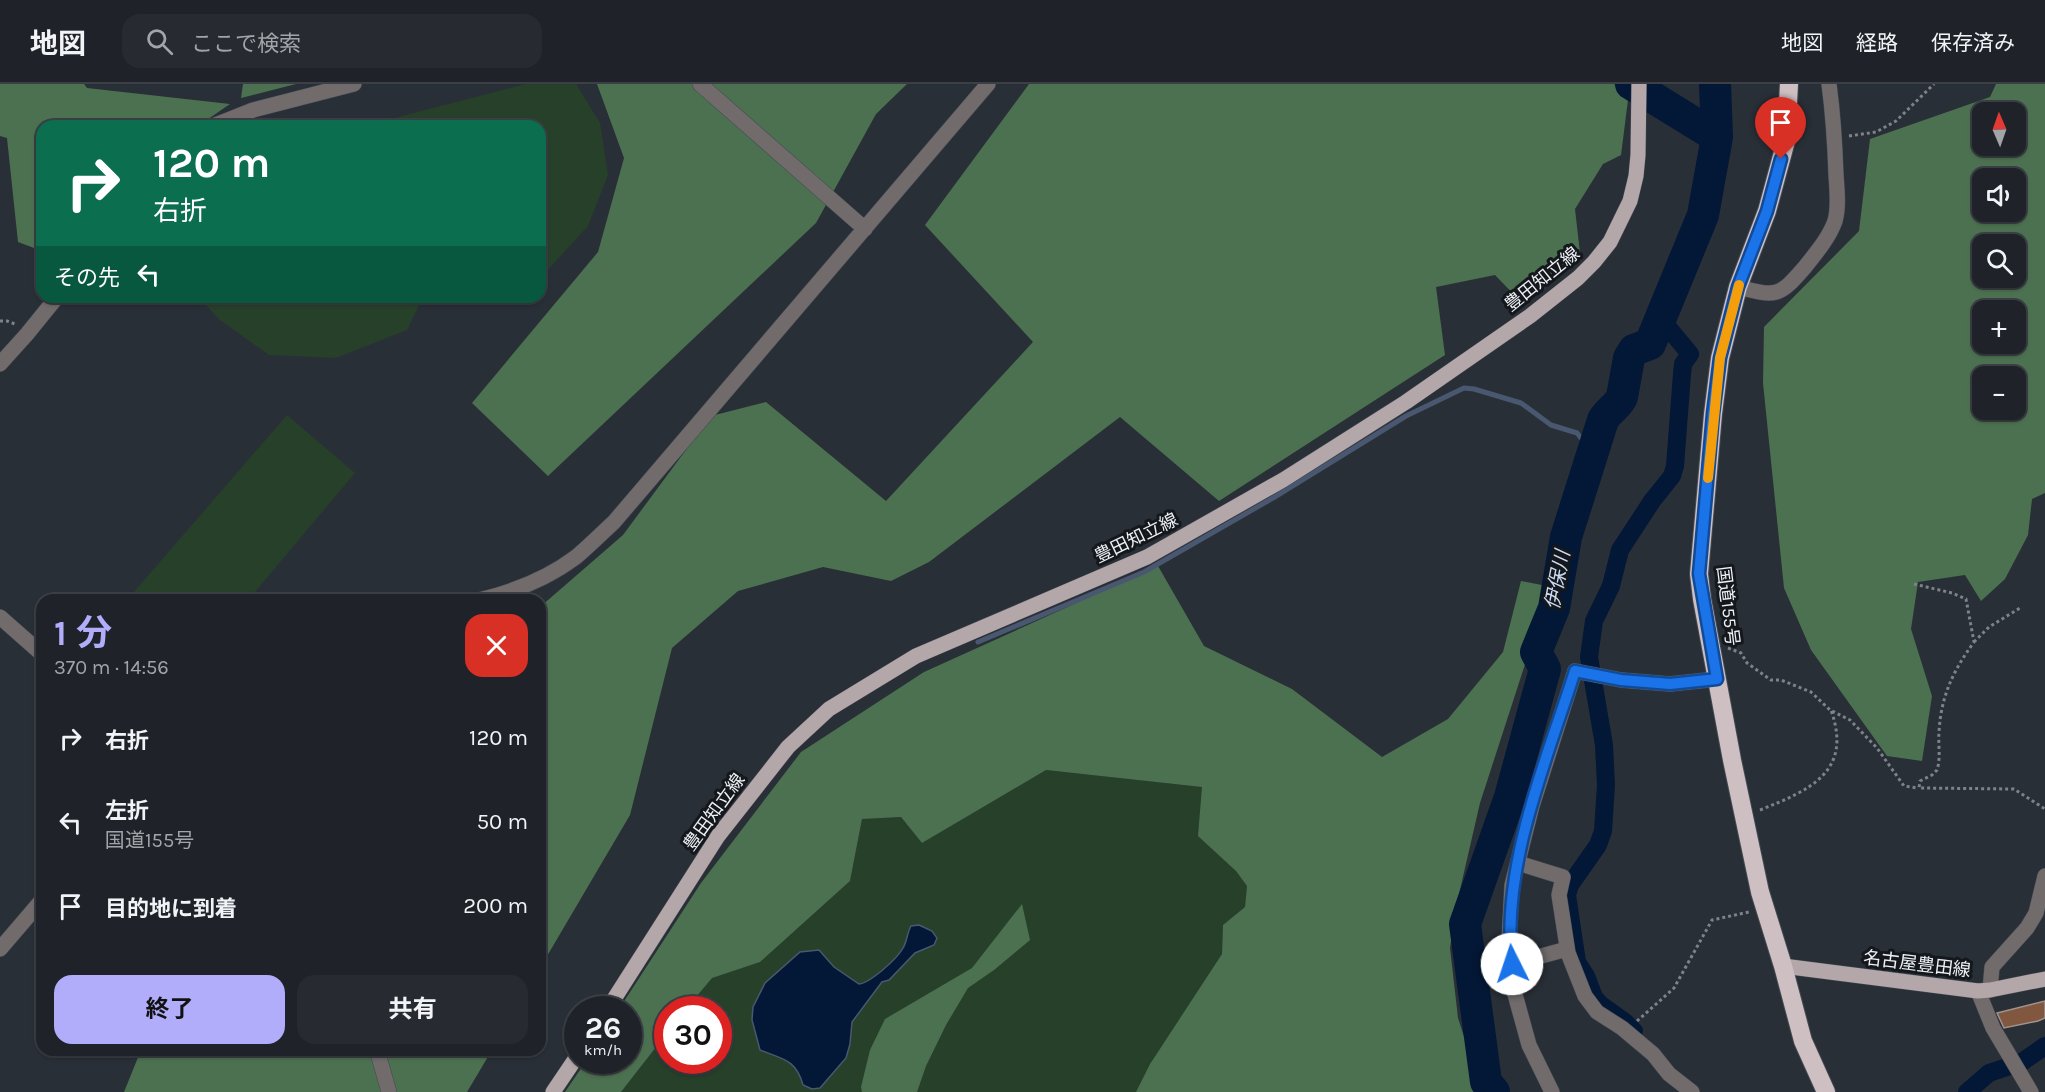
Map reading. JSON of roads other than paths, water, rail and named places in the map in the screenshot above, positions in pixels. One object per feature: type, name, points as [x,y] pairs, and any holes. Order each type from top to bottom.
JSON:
[{"type":"highway","name":"国道155号","points":[[1789,84],[1786,141],[1767,211],[1738,287],[1720,358],[1699,574],[1743,814],[1765,908],[1803,1041],[1826,1092]]},
{"type":"main road","name":"豊田知立線","points":[[616,996],[718,836],[788,747],[829,709],[916,656],[1147,557],[1283,480],[1406,402],[1530,316],[1578,278],[1610,242],[1624,217],[1636,176],[1640,117],[1639,84]]},
{"type":"main road","name":"名古屋豊田線","points":[[1783,966],[1984,991],[2045,979]]},
{"type":"main road","points":[[553,1092],[565,1074]]},
{"type":"street","points":[[228,120],[253,110],[354,84]]},
{"type":"street","points":[[700,84],[865,229]]},
{"type":"street","points":[[497,594],[549,575],[576,556],[614,522],[988,84]]},
{"type":"street","points":[[1738,287],[1767,294],[1777,293],[1786,288],[1816,253],[1835,221],[1837,205],[1835,136],[1829,84]]},
{"type":"street","points":[[0,364],[52,303]]},
{"type":"street","points":[[0,617],[36,649]]},
{"type":"street","points":[[1552,1092],[1529,1045],[1513,987],[1509,941],[1512,885],[1532,806],[1575,671],[1621,680],[1670,684],[1717,679]]},
{"type":"street","points":[[1518,863],[1563,877],[1559,895],[1567,949],[1586,996],[1597,1012],[1653,1054],[1669,1074],[1692,1092]]},
{"type":"street","points":[[2031,1092],[1993,1028],[1984,991],[1992,967],[2027,928],[2036,913],[2045,876]]},
{"type":"street","points":[[0,949],[36,907]]},
{"type":"street","points":[[1512,964],[1567,949]]},
{"type":"street","points":[[379,1056],[388,1092]]},
{"type":"water","points":[[919,925],[932,931],[937,938],[934,945],[915,953],[889,980],[882,982],[852,1022],[846,1058],[820,1088],[812,1089],[803,1085],[792,1065],[760,1050],[752,1020],[753,1007],[765,983],[800,952],[819,950],[834,967],[859,984],[864,983],[900,953],[911,926]]},
{"type":"waterway","points":[[1631,84],[1717,137]]},
{"type":"waterway","name":"伊保川","points":[[1494,1092],[1486,1082],[1465,924],[1510,797],[1545,669],[1536,652],[1554,608],[1566,537],[1603,420],[1622,397],[1629,358],[1634,350],[1650,344],[1703,215],[1717,137],[1715,84]]},
{"type":"waterway","points":[[1634,1031],[1594,997],[1586,976],[1577,962],[1567,895],[1570,885],[1598,845],[1603,831],[1606,785],[1604,745],[1589,657],[1594,621],[1611,586],[1620,550],[1652,501],[1672,476],[1675,466],[1683,364],[1690,354],[1661,319]]},
{"type":"waterway","points":[[978,642],[1144,572],[1273,498],[1406,416],[1464,388],[1521,403],[1551,425],[1577,433],[1592,452]]},
{"type":"waterway","points":[[1967,1092],[1989,1073],[2022,1062],[2045,1046]]}]
